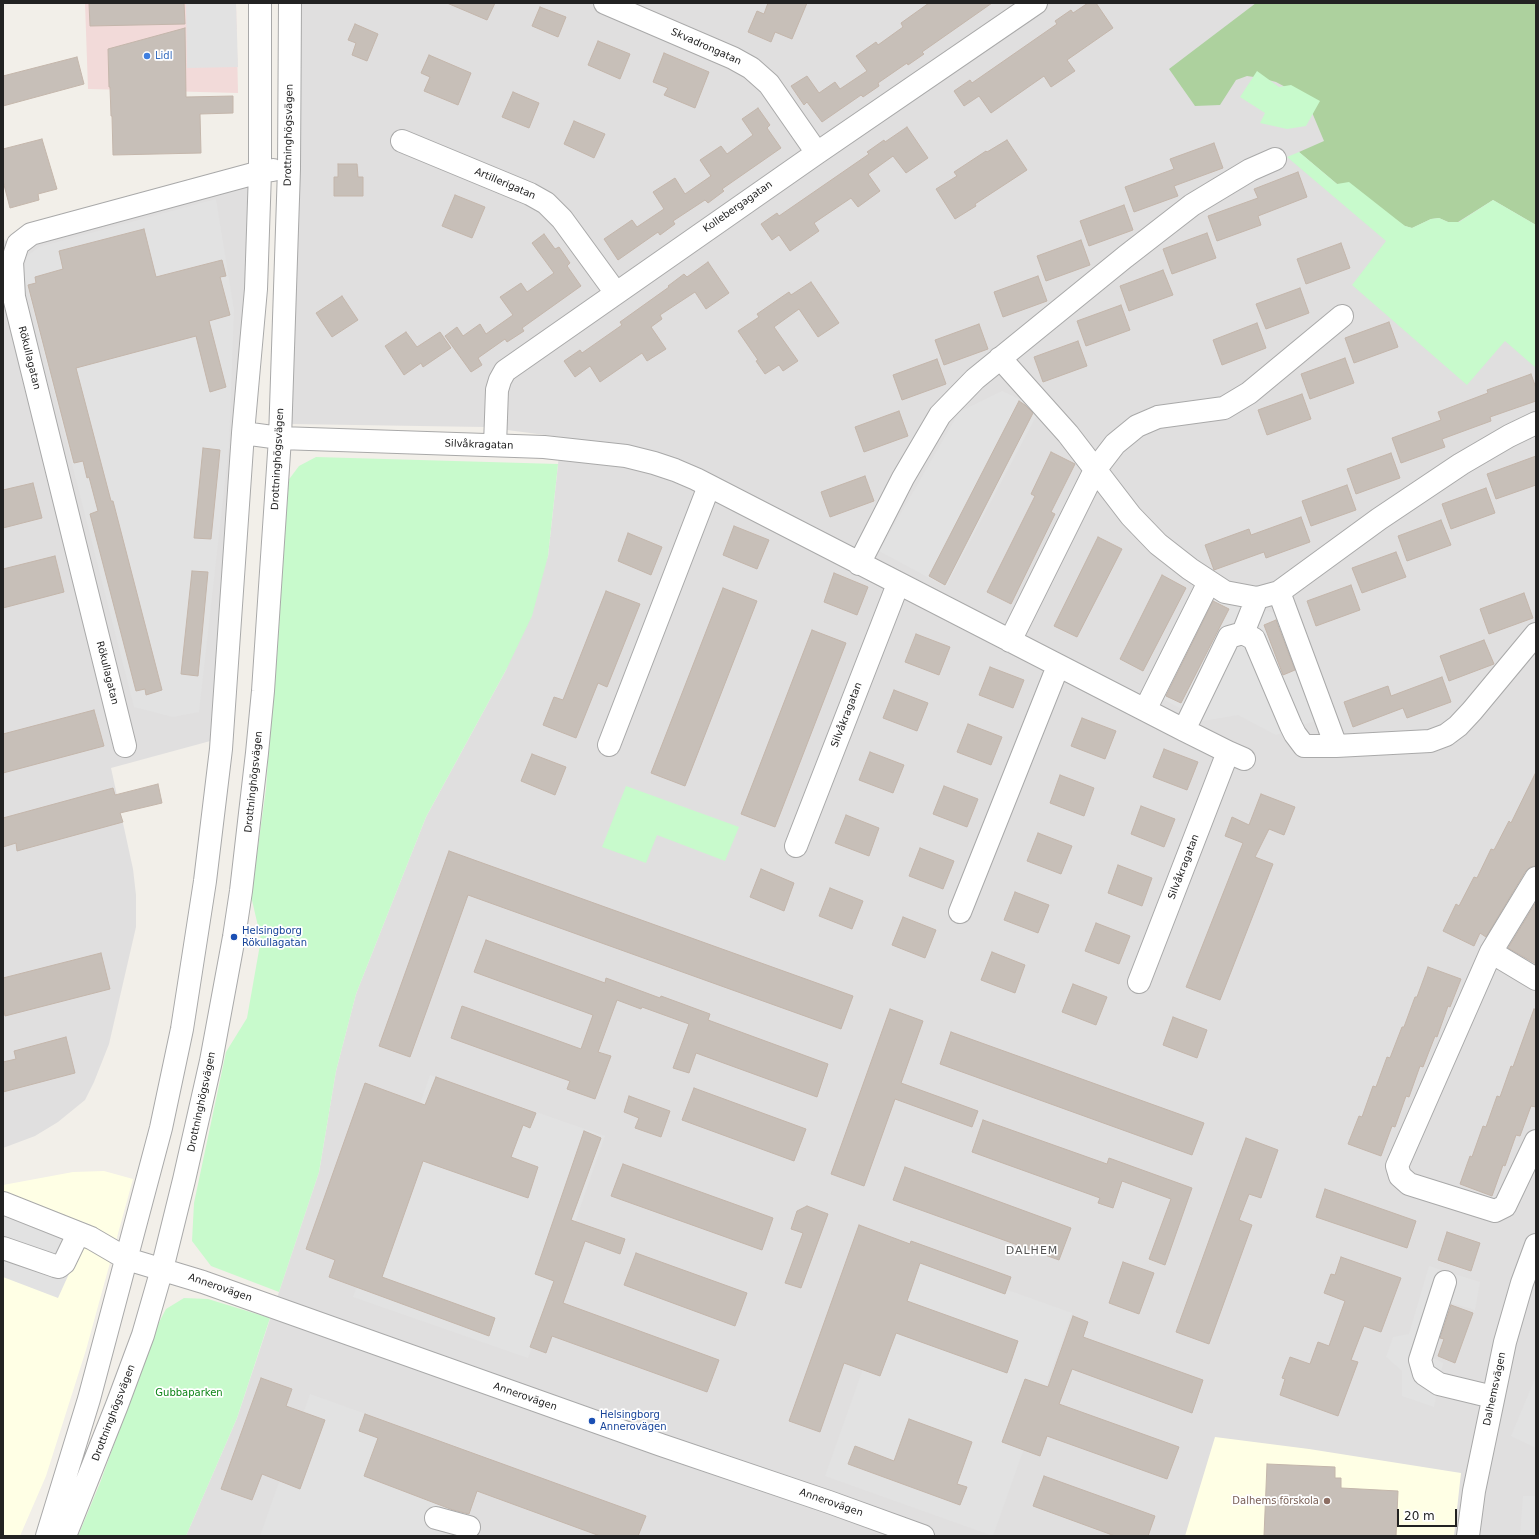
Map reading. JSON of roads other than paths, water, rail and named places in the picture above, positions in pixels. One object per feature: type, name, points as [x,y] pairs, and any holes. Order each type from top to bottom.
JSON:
[{"type":"street","points":[[47,1536],[89,1399],[127,1259],[164,1112],[182,1029],[205,881],[221,748],[243,433],[256,289],[260,172],[260,3]]},
{"type":"street","name":"Drottninghögsvägen","points":[[65,1536],[117,1406],[143,1335],[162,1269],[211,1061],[241,891],[263,691],[280,438],[288,169],[290,3]]},
{"type":"street","name":"Skvadrongatan","points":[[605,3],[733,58],[751,68],[769,84],[817,153]]},
{"type":"street","name":"Kollebergagatan","points":[[495,445],[497,390],[504,371],[817,153],[1014,9],[1036,3]]},
{"type":"street","name":"Artillerigatan","points":[[402,141],[530,194],[546,203],[562,219],[616,293]]},
{"type":"street","points":[[859,564],[903,478],[940,414],[975,379],[1125,257],[1192,205],[1250,170],[1275,159]]},
{"type":"street","name":"Rökullagatan","points":[[125,746],[14,297],[12,262],[18,244],[31,234],[260,172],[288,169]]},
{"type":"street","points":[[1010,641],[1096,470],[1115,444],[1137,426],[1158,417],[1224,408],[1248,393],[1342,316]]},
{"type":"street","points":[[1000,358],[1068,434],[1131,516],[1158,544],[1190,569],[1225,592],[1257,598],[1279,592],[1379,519],[1461,464],[1509,436],[1536,423]]},
{"type":"street","name":"Silvåkragatan","points":[[243,433],[280,438],[544,447],[626,456],[675,470],[1236,756],[1139,982]]},
{"type":"street","points":[[609,745],[709,486]]},
{"type":"street","points":[[1145,710],[1209,582]]},
{"type":"street","name":"Silvåkragatan","points":[[796,846],[898,584]]},
{"type":"street","points":[[1279,592],[1336,746]]},
{"type":"street","points":[[1243,633],[1257,598]]},
{"type":"street","points":[[1184,730],[1229,637],[1243,633],[1254,639],[1291,726],[1304,746],[1336,746],[1430,741],[1446,735],[1458,726],[1472,711],[1536,634]]},
{"type":"street","points":[[960,912],[1058,666]]},
{"type":"street","points":[[1536,878],[1491,952],[1397,1166],[1400,1176],[1409,1184],[1495,1211],[1505,1206],[1536,1141]]},
{"type":"street","points":[[1491,952],[1536,979]]},
{"type":"street","name":"Annerovägen","points":[[3,1203],[91,1238],[127,1259],[203,1282],[654,1443],[829,1502],[923,1536]]},
{"type":"street","points":[[3,1248],[55,1266],[59,1266],[64,1263],[78,1234]]},
{"type":"street","name":"Dalhemsvägen","points":[[1468,1536],[1474,1491],[1493,1397],[1506,1342],[1529,1286],[1536,1245]]},
{"type":"street","points":[[1445,1282],[1420,1360],[1424,1374],[1439,1384],[1493,1397]]},
{"type":"street","points":[[436,1518],[469,1527]]},
{"type":"place","name":"Lidl","points":[[147,56]]},
{"type":"place","name":"Helsingborg Rökullagatan","points":[[234,937]]},
{"type":"place","name":"Helsingborg Annerovägen","points":[[592,1421]]},
{"type":"place","name":"Dalhems förskola","points":[[1327,1501]]},
{"type":"district","name":"DALHEM","points":[[1032,1251]]},
{"type":"park label","name":"Gubbaparken","points":[[189,1393]]}]
